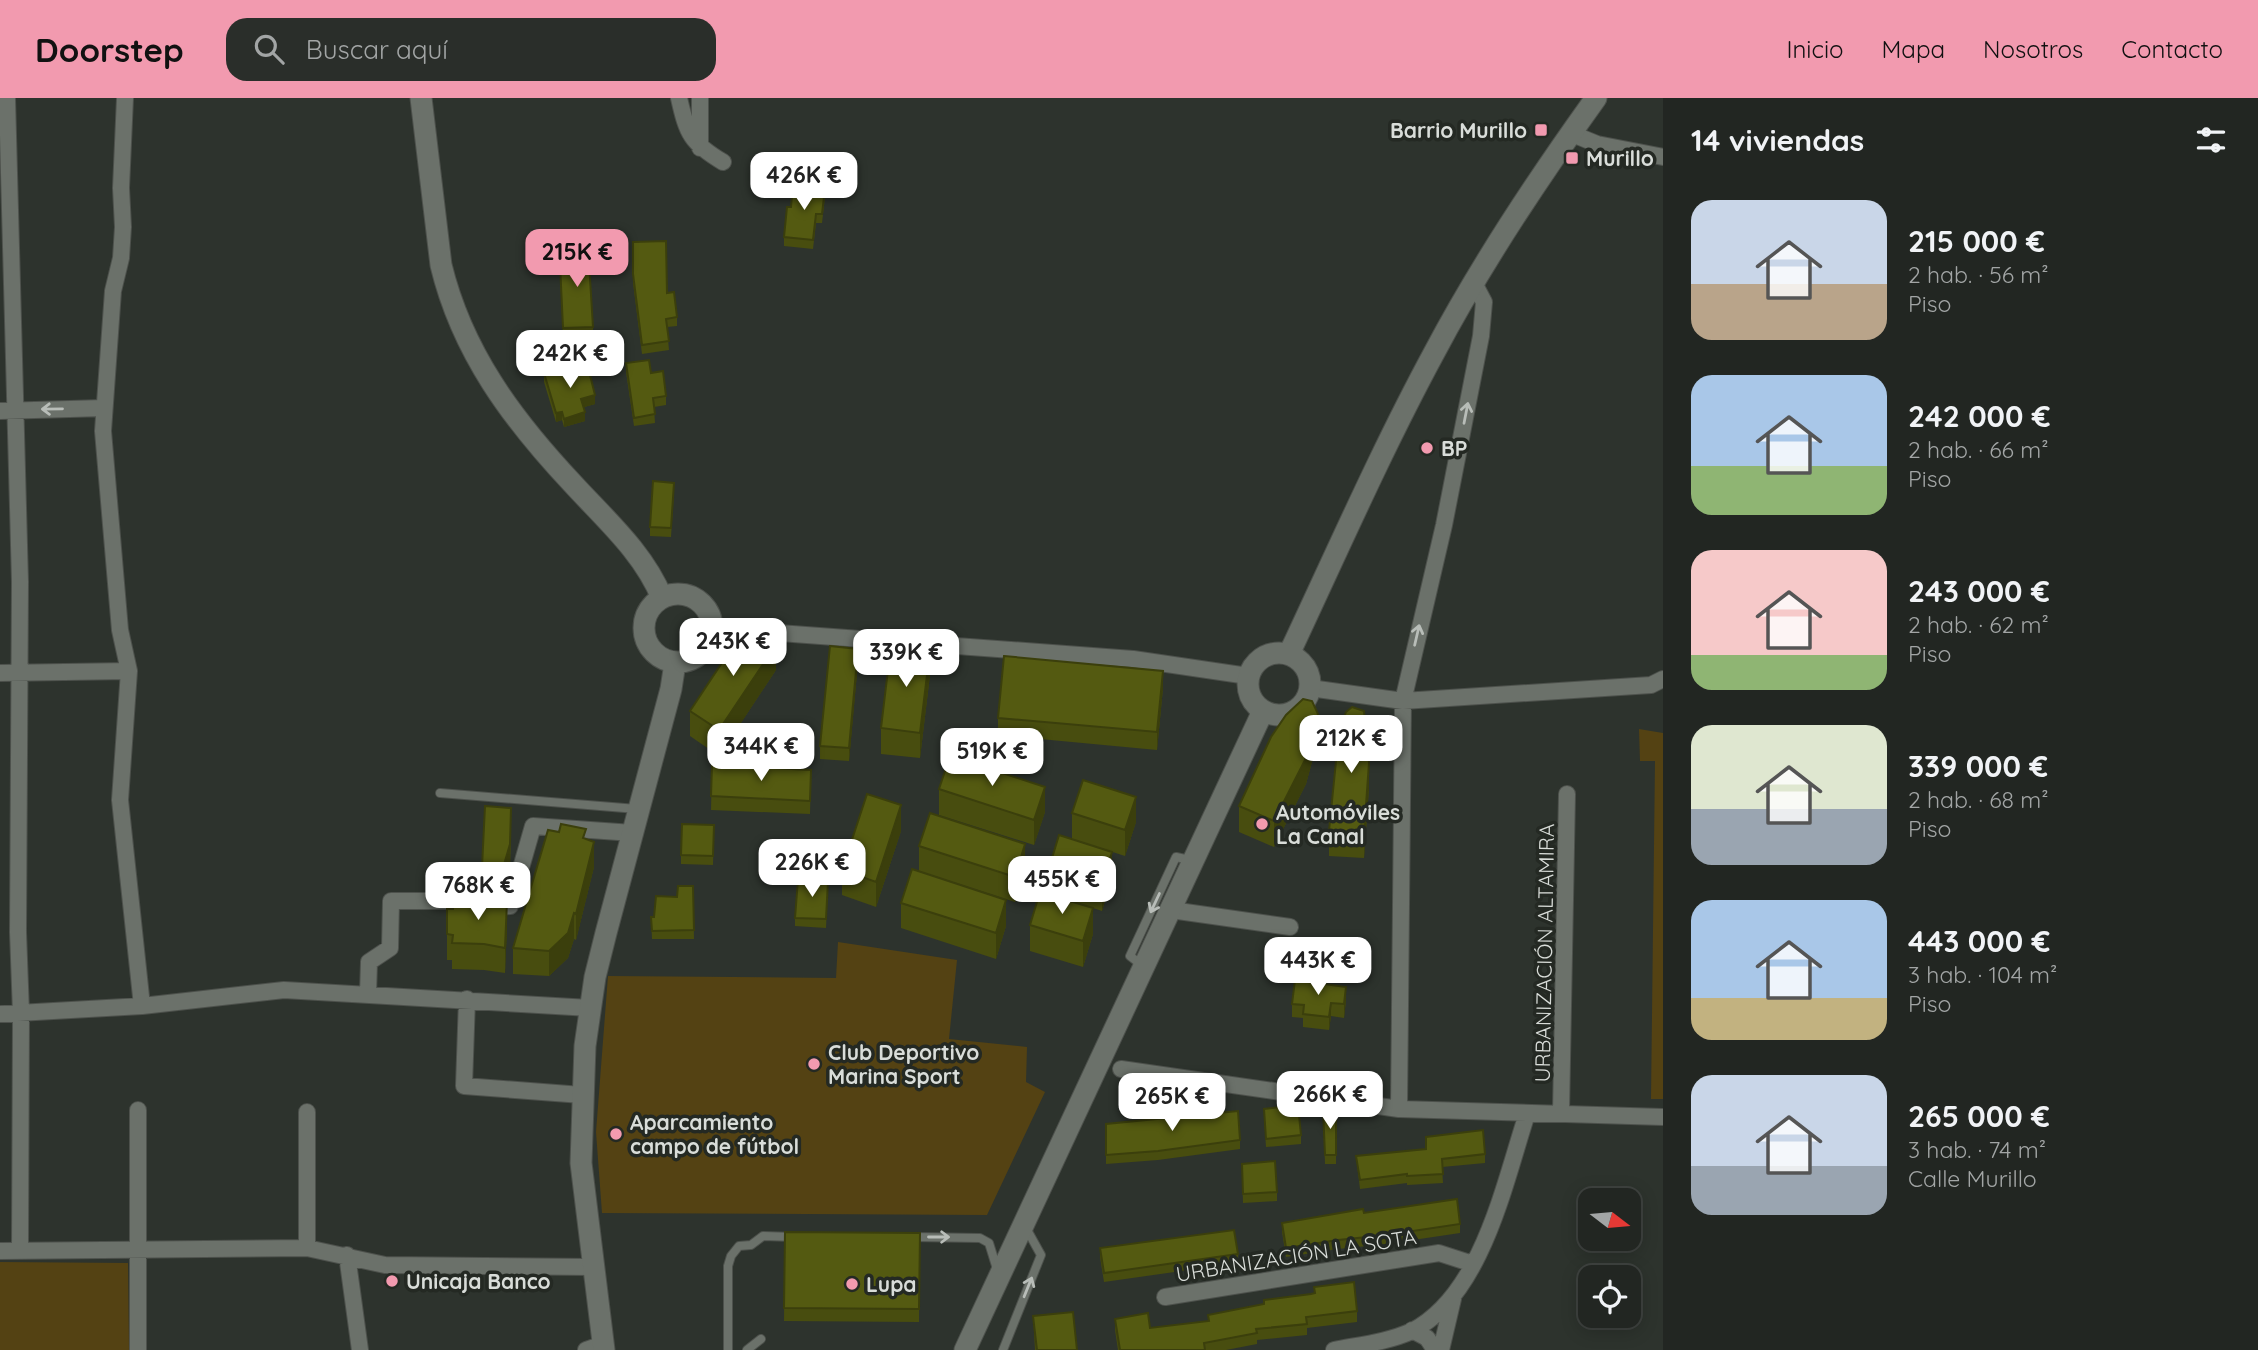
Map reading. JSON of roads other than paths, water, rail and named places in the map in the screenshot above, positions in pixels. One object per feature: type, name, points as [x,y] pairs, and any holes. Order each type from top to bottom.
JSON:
[{"type":"main road","points":[[421,98],[441,265],[446,286],[469,345],[490,382],[519,421],[635,552],[662,598]]},
{"type":"main road","points":[[1289,654],[1385,448],[1433,354],[1512,219],[1596,98]]},
{"type":"main road","points":[[685,594],[696,598],[705,606],[712,628],[705,650],[696,658],[675,663],[654,654],[648,646],[643,624],[647,613],[662,598],[685,594]]},
{"type":"main road","points":[[1279,653],[1289,654],[1305,668],[1310,688],[1301,706],[1292,712],[1283,715],[1263,711],[1250,696],[1248,676],[1259,659],[1279,653]]},
{"type":"main road","points":[[598,1348],[594,1267],[580,1163],[582,1095],[590,1008],[606,933],[671,689],[675,663]]},
{"type":"main road","points":[[965,1350],[1263,711]]},
{"type":"street","points":[[7,98],[8,411],[20,582],[20,1250]]},
{"type":"street","points":[[125,98],[121,248],[113,291],[104,408],[116,596],[128,671],[120,800],[142,1006]]},
{"type":"street","points":[[679,98],[685,125],[700,148],[723,162]]},
{"type":"street","points":[[700,98],[700,148]]},
{"type":"street","points":[[1570,134],[1597,144],[1663,157]]},
{"type":"street","points":[[1399,1109],[1403,701],[1444,525],[1481,337],[1485,302],[1474,283]]},
{"type":"street","points":[[8,411],[104,408]]},
{"type":"street","points":[[712,628],[1133,659],[1248,676]]},
{"type":"street","points":[[0,673],[128,671]]},
{"type":"street","points":[[1310,688],[1403,701],[1651,685],[1663,679]]},
{"type":"street","name":"URBANIZACIÓN ALTAMIRA","points":[[1561,1113],[1567,794]]},
{"type":"street","points":[[368,994],[369,962],[390,948],[391,901],[465,901],[473,909],[510,906],[533,826],[633,833]]},
{"type":"street","points":[[1171,910],[1290,927]]},
{"type":"street","points":[[0,1014],[142,1006],[284,990],[590,1008]]},
{"type":"street","points":[[467,999],[464,1086],[582,1095]]},
{"type":"street","points":[[1121,1069],[1399,1109],[1663,1117]]},
{"type":"street","points":[[138,1110],[138,1350]]},
{"type":"street","points":[[307,1112],[307,1248]]},
{"type":"street","points":[[1334,1350],[1412,1331],[1433,1317],[1452,1299],[1474,1264],[1494,1215],[1527,1114]]},
{"type":"street","points":[[0,1251],[307,1248],[385,1265],[594,1267]]},
{"type":"street","name":"URBANIZACIÓN LA SOTA","points":[[1165,1297],[1439,1253],[1474,1264]]},
{"type":"street","points":[[347,1255],[360,1350]]},
{"type":"street","points":[[1441,1350],[1452,1299]]},
{"type":"street","points":[[1412,1331],[1427,1338],[1435,1350]]},
{"type":"lane","points":[[440,793],[640,809]]},
{"type":"lane","points":[[1144,966],[1130,956],[1135,944],[1176,857],[1193,860]]},
{"type":"lane","points":[[1003,1350],[1041,1255],[1024,1224]]},
{"type":"lane","points":[[728,1350],[731,1256],[739,1246],[751,1245],[763,1236],[803,1237]]},
{"type":"lane","points":[[896,1237],[980,1238],[989,1243],[999,1279]]},
{"type":"lane","points":[[747,1350],[761,1339]]},
{"type":"place","name":"Barrio Murillo","points":[[1541,130]]},
{"type":"place","name":"Murillo","points":[[1572,158]]},
{"type":"place","name":"BP","points":[[1427,448]]},
{"type":"place","name":"Automóviles La Canal","points":[[1262,824]]},
{"type":"place","name":"Club Deportivo Marina Sport","points":[[814,1064]]},
{"type":"place","name":"Aparcamiento campo de fútbol","points":[[616,1134]]},
{"type":"place","name":"Unicaja Banco","points":[[392,1281]]},
{"type":"place","name":"Lupa","points":[[852,1284]]}]
